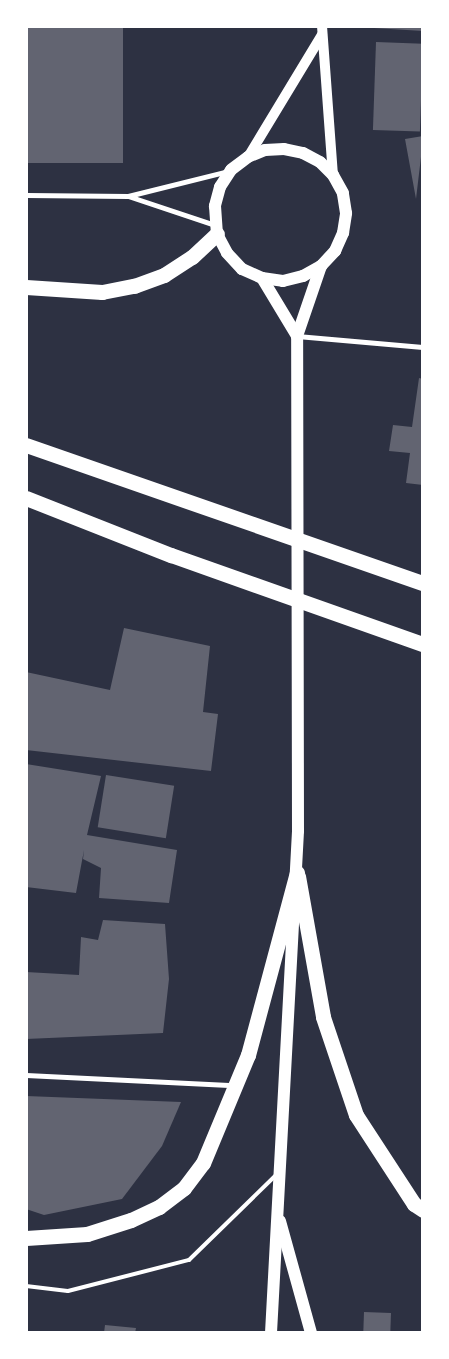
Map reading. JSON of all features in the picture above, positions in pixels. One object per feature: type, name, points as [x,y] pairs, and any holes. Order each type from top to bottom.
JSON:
[{"type":"highway","points":[[26,287],[102,292],[134,286],[164,274],[192,258],[215,229]]},
{"type":"highway","points":[[26,445],[423,583]]},
{"type":"highway","points":[[26,498],[172,555],[392,631],[423,644]]},
{"type":"highway","points":[[26,1238],[87,1234],[159,1207],[184,1188],[203,1163],[248,1056],[297,872]]},
{"type":"highway","points":[[297,872],[323,1018],[356,1115],[414,1204],[423,1210]]},
{"type":"main road","points":[[248,157],[322,31]]},
{"type":"main road","points":[[322,31],[333,175]]},
{"type":"main road","points":[[284,149],[303,153],[320,162],[333,175],[343,193],[346,213],[343,233],[335,251],[321,266],[303,276],[282,281],[262,278],[242,269],[226,253],[215,229],[215,206],[220,187],[231,170],[248,157],[265,150],[284,149]]},
{"type":"main road","points":[[271,1333],[297,872],[296,336],[321,266]]},
{"type":"main road","points":[[262,278],[296,336]]},
{"type":"main road","points":[[278,1211],[311,1333]]},
{"type":"street","points":[[26,196],[128,196],[231,170]]},
{"type":"street","points":[[128,196],[215,229]]},
{"type":"street","points":[[296,336],[423,347]]},
{"type":"street","points":[[26,1075],[237,1085]]},
{"type":"lane","points":[[26,1286],[68,1291],[189,1260],[280,1171]]},
{"type":"building","points":[[26,26],[123,26],[123,163],[26,163]]},
{"type":"building","points":[[374,26],[423,26],[423,31],[374,28]]},
{"type":"building","points":[[376,42],[423,44],[420,132],[373,130]]},
{"type":"building","points":[[423,136],[423,160],[421,157],[416,199],[405,139]]},
{"type":"building","points":[[419,378],[423,379],[423,485],[406,483],[410,453],[389,451],[393,425],[412,427]]},
{"type":"building","points":[[124,628],[210,646],[203,712],[218,714],[211,771],[26,750],[26,672],[110,690]]},
{"type":"building","points":[[26,764],[101,776],[87,835],[177,850],[169,903],[99,898],[101,868],[83,859],[84,850],[76,893],[26,887]]},
{"type":"building","points":[[106,775],[174,786],[166,838],[98,827]]},
{"type":"building","points":[[103,920],[165,924],[169,979],[163,1033],[26,1039],[26,972],[79,975],[81,937],[98,940]]},
{"type":"building","points":[[26,1096],[181,1102],[162,1146],[122,1199],[44,1215],[26,1209]]},
{"type":"building","points":[[364,1312],[391,1313],[390,1333],[363,1333]]},
{"type":"building","points":[[105,1325],[136,1328],[135,1333],[104,1333]]}]
